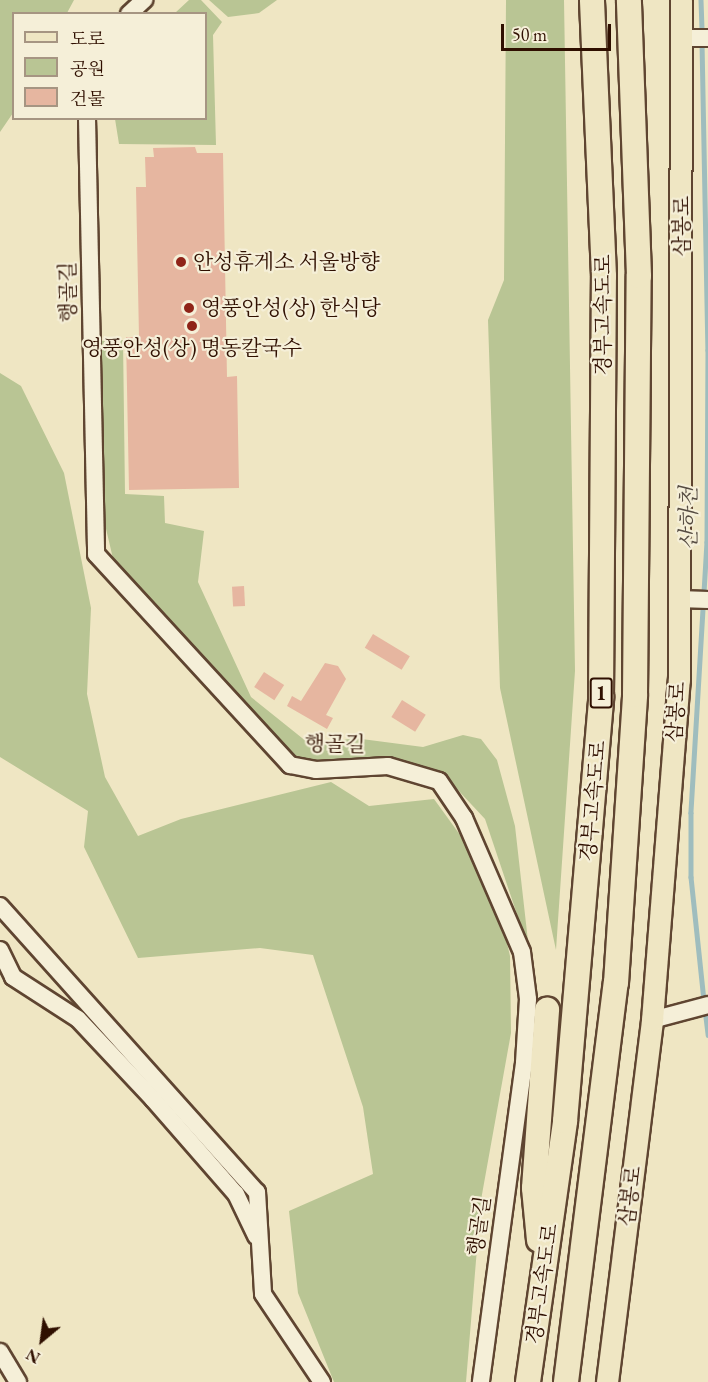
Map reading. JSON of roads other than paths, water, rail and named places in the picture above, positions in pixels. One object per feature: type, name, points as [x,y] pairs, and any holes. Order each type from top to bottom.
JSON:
[{"type":"highway","name":"경부고속도로","points":[[528,1382],[565,1121],[601,697],[604,276],[592,0]]},
{"type":"highway","name":"경부고속도로","points":[[566,1382],[616,983],[635,694],[639,276],[629,0]]},
{"type":"highway","points":[[543,1281],[534,1188],[547,1009]]},
{"type":"main road","name":"삼봉로","points":[[607,1382],[652,1020],[679,680],[694,600],[681,0]]},
{"type":"street","points":[[131,12],[144,0]]},
{"type":"street","points":[[681,38],[708,38]]},
{"type":"street","name":"행골길","points":[[87,120],[96,554],[290,765],[316,770],[388,766],[439,782],[464,818],[522,952],[528,999],[524,1063],[481,1382]]},
{"type":"street","points":[[0,906],[257,1192],[263,1294],[322,1382]]},
{"type":"street","points":[[0,950],[13,977],[78,1019],[153,1099],[236,1194],[260,1245]]},
{"type":"street","points":[[652,1020],[708,1005]]},
{"type":"street","points":[[0,1352],[18,1382]]},
{"type":"waterway","name":"산하천","points":[[701,0],[702,33]]},
{"type":"waterway","name":"산하천","points":[[702,42],[708,350],[707,542],[691,813],[691,877],[704,1001]]},
{"type":"waterway","name":"산하천","points":[[705,1009],[708,1035]]},
{"type":"place","name":"안성휴게소 서울방향","points":[[181,262]]},
{"type":"place","name":"영풍안성(상) 한식당","points":[[189,308]]},
{"type":"place","name":"영풍안성(상) 명동칼국수","points":[[192,326]]}]
